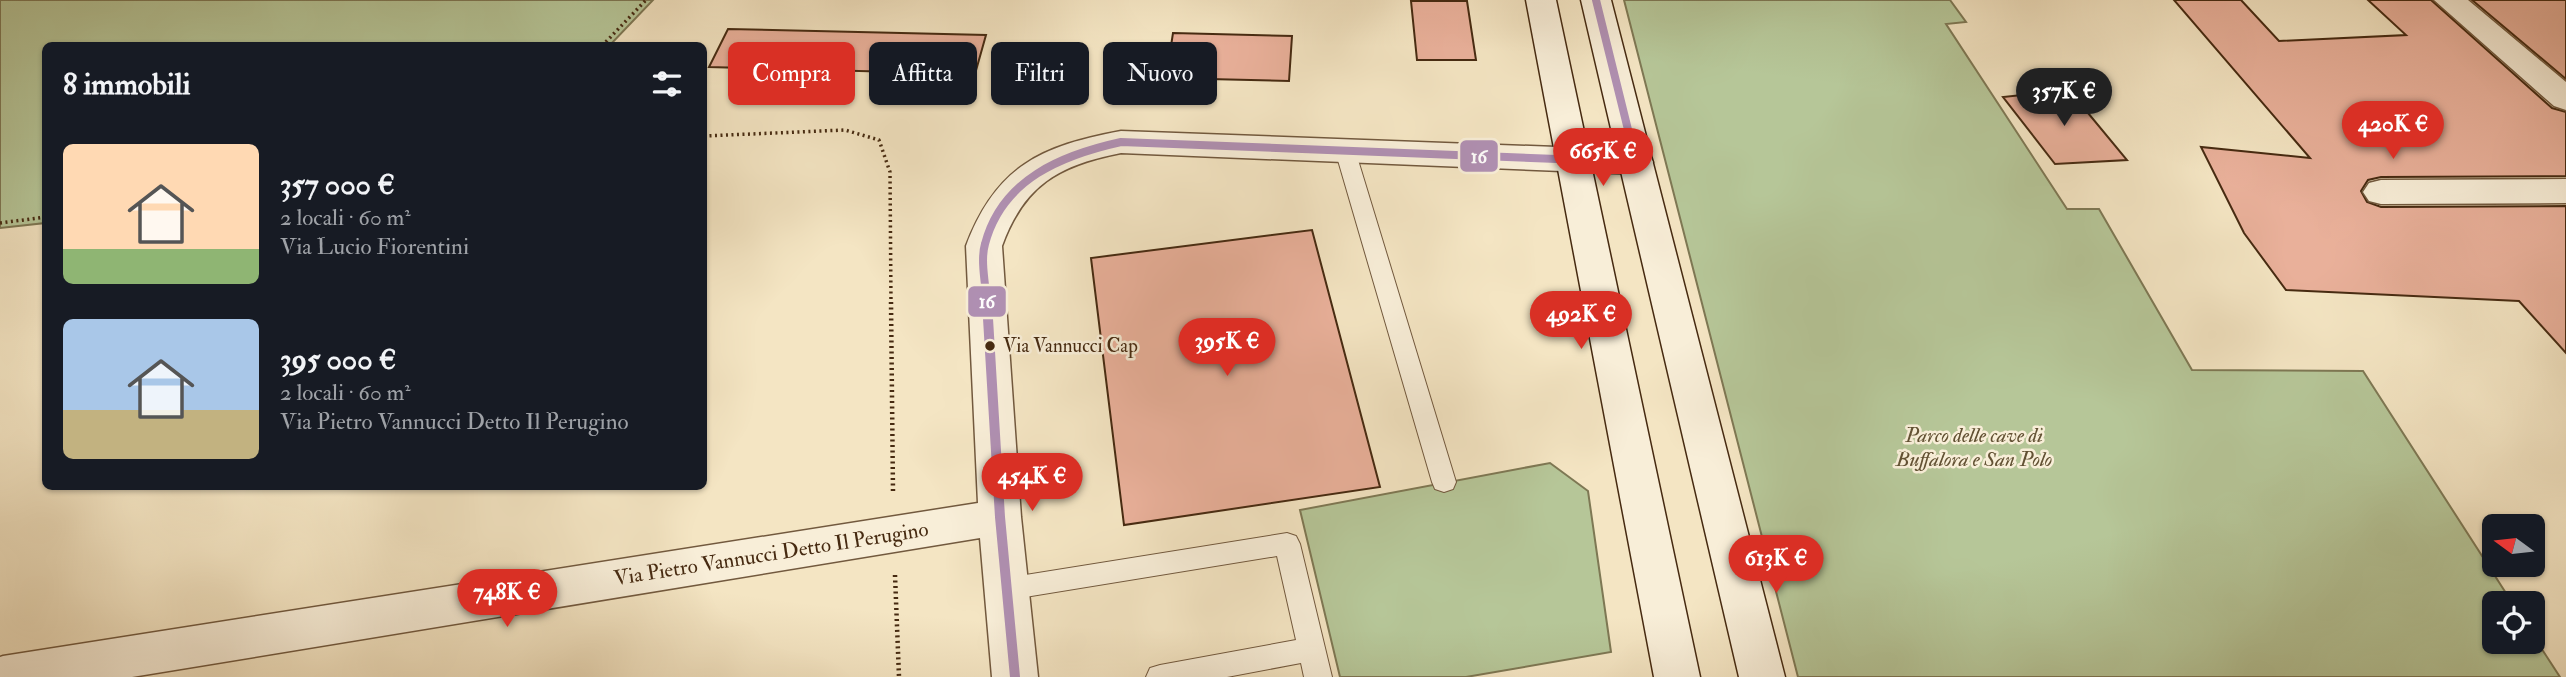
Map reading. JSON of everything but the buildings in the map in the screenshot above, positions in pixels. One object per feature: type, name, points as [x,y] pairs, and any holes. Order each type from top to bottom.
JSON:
[{"type":"street","points":[[1541,0],[1677,677]]},
{"type":"street","points":[[1595,0],[1762,677]]},
{"type":"street","points":[[2449,0],[2566,99]]},
{"type":"street","points":[[1015,677],[1000,517],[984,246],[991,221],[1010,192],[1030,172],[1091,146],[1121,142],[1636,162]]},
{"type":"street","points":[[2381,192],[2566,191]]},
{"type":"street","name":"Via Pietro Vannucci Detto Il Perugino","points":[[3,677],[1000,517]]},
{"type":"lane","points":[[1345,150],[1444,482]]},
{"type":"lane","points":[[1006,589],[1287,544],[1318,677]]},
{"type":"lane","points":[[1160,677],[1311,649]]},
{"type":"path","points":[[606,42],[646,0]]},
{"type":"path","points":[[707,136],[845,130],[879,140],[890,172],[893,534],[900,677]]},
{"type":"path","points":[[0,223],[42,218]]},
{"type":"green space","points":[[0,0],[653,0],[613,42],[42,42],[42,223],[0,228]]},
{"type":"green space","name":"Parco delle cave di Buffalora e San Polo","points":[[1624,0],[1950,0],[1966,22],[1946,24],[2067,209],[2099,209],[2192,370],[2363,371],[2482,556],[2482,578],[2496,578],[2505,591],[2482,591],[2482,654],[2545,654],[2560,677],[1798,677]]},
{"type":"green space","points":[[1550,463],[1588,491],[1611,652],[1466,677],[1340,677],[1300,510]]},
{"type":"transit line","name":"16","points":[[1015,677],[1000,517],[984,246],[1006,202],[1020,186],[1053,162],[1121,142],[1636,162],[1596,0]]},
{"type":"place","name":"Via Vannucci Cap","points":[[990,346]]}]
